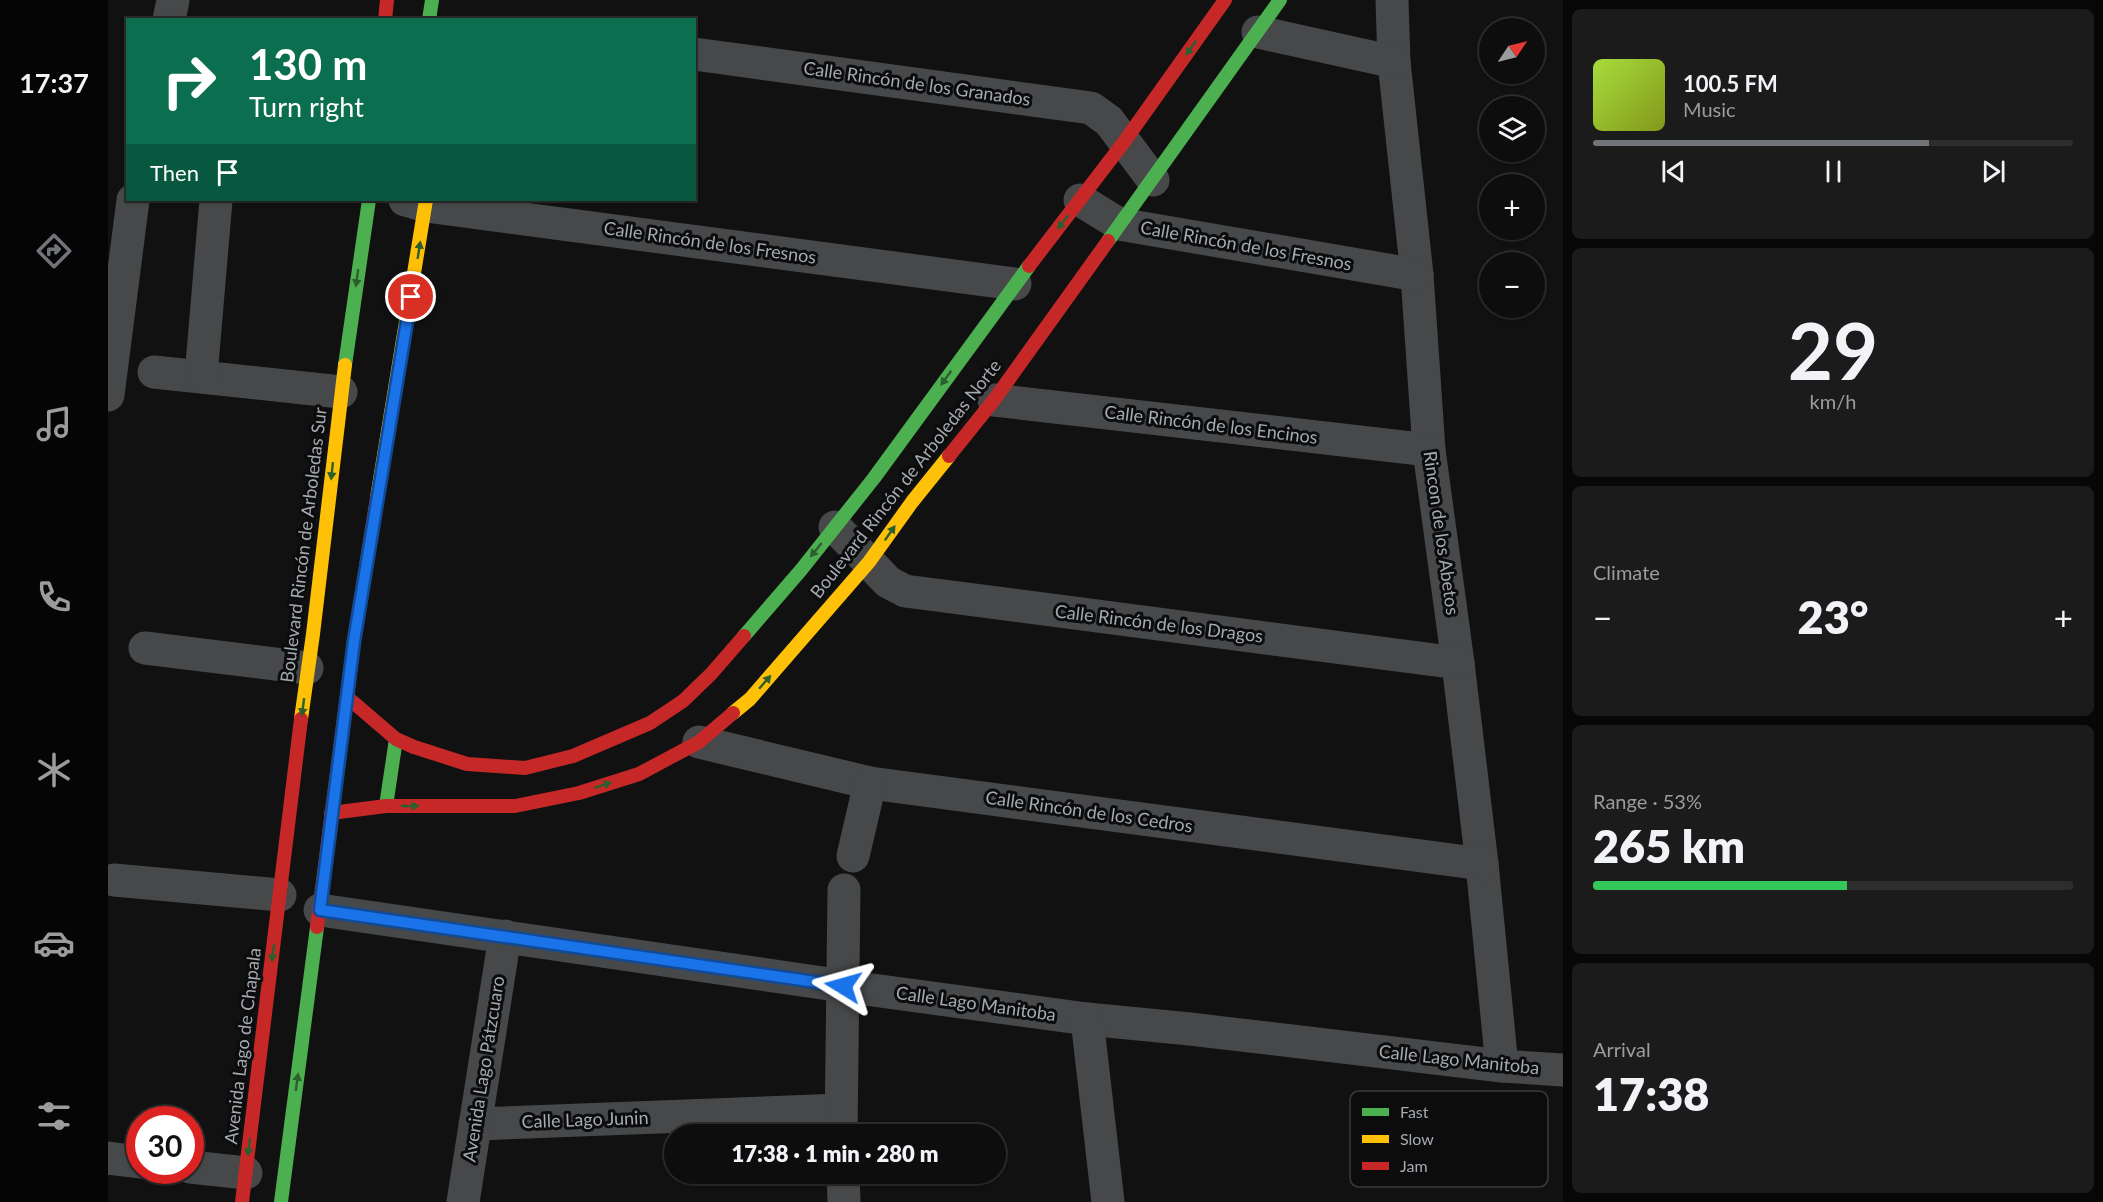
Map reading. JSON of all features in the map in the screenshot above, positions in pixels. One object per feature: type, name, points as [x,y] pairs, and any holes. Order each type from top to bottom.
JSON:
[{"type":"street","points":[[169,18],[173,0]]},
{"type":"street","points":[[385,18],[387,0]]},
{"type":"street","name":"Boulevard Rincón de Arboledas Norte","points":[[346,697],[396,739],[414,747],[467,764],[525,768],[573,756],[650,723],[683,701],[711,674],[835,527],[878,481],[1015,284],[1124,142],[1225,0]]},
{"type":"street","name":"Boulevard Rincón de Arboledas Norte","points":[[331,813],[386,806],[515,806],[579,793],[639,774],[699,742],[750,699],[869,562],[907,499],[994,400],[1280,0]]},
{"type":"street","name":"Rincon de los Abetos","points":[[1392,0],[1394,62],[1417,274],[1429,450],[1482,864],[1502,1066]]},
{"type":"street","points":[[1258,32],[1394,62]]},
{"type":"street","name":"Calle Rincón de los Granados","points":[[696,54],[1091,108],[1109,121],[1153,180]]},
{"type":"street","name":"Calle Rincón de los Fresnos","points":[[1080,200],[1119,224],[1417,274]]},
{"type":"street","points":[[109,379],[134,201]]},
{"type":"street","points":[[201,376],[216,201]]},
{"type":"street","name":"Boulevard Rincón de Arboledas Sur","points":[[280,895],[307,668],[318,635],[341,392],[369,201]]},
{"type":"street","points":[[281,1202],[346,697],[349,640],[419,202]]},
{"type":"street","name":"Calle Rincón de los Fresnos","points":[[419,202],[1015,284]]},
{"type":"street","points":[[154,372],[341,392]]},
{"type":"street","name":"Calle Rincón de los Encinos","points":[[994,400],[1429,450]]},
{"type":"street","name":"Calle Rincón de los Dragos","points":[[835,527],[888,582],[905,591],[1458,663]]},
{"type":"street","points":[[145,648],[307,668]]},
{"type":"street","points":[[386,806],[396,739]]},
{"type":"street","name":"Calle Rincón de los Cedros","points":[[699,742],[870,783],[1482,864]]},
{"type":"street","points":[[853,856],[870,783]]},
{"type":"street","points":[[114,880],[280,895]]},
{"type":"street","points":[[840,1122],[844,890]]},
{"type":"street","name":"Avenida Lago de Chapala","points":[[244,1188],[280,895]]},
{"type":"street","name":"Calle Lago Manitoba","points":[[320,910],[1087,1019],[1502,1066],[1563,1070]]},
{"type":"street","name":"Avenida Lago Pátzcuaro","points":[[463,1202],[505,936]]},
{"type":"street","points":[[1087,1019],[1108,1202]]},
{"type":"street","name":"Calle Lago Junin","points":[[475,1124],[840,1122]]},
{"type":"street","points":[[108,1158],[126,1160]]},
{"type":"street","points":[[204,1172],[244,1188]]},
{"type":"street","points":[[843,1184],[844,1202]]},
{"type":"traffic: fast","points":[[429,18],[432,0]]},
{"type":"traffic: fast","points":[[1108,241],[1280,0]]},
{"type":"traffic: fast","points":[[345,365],[369,201]]},
{"type":"traffic: fast","points":[[744,636],[801,570],[874,478],[1029,266]]},
{"type":"traffic: fast","points":[[386,806],[396,739]]},
{"type":"traffic: fast","points":[[281,1202],[317,927]]},
{"type":"traffic: slow","points":[[377,498],[426,201]]},
{"type":"traffic: slow","points":[[301,719],[345,365]]},
{"type":"traffic: slow","points":[[733,713],[750,699],[869,562],[912,502],[949,456]]},
{"type":"traffic: jam","points":[[385,18],[387,0]]},
{"type":"traffic: jam","points":[[1029,266],[1124,142],[1225,0]]},
{"type":"traffic: jam","points":[[949,456],[994,400],[1108,241]]},
{"type":"traffic: jam","points":[[317,927],[354,641],[377,498]]},
{"type":"traffic: jam","points":[[347,697],[396,739],[414,747],[467,764],[525,768],[573,756],[650,723],[683,701],[711,674],[744,636]]},
{"type":"traffic: jam","points":[[331,813],[386,806],[515,806],[579,793],[639,774],[699,742],[733,713]]},
{"type":"traffic: jam","points":[[242,1202],[301,719]]},
{"type":"route","points":[[411,297],[354,641],[320,910],[843,986]]}]
